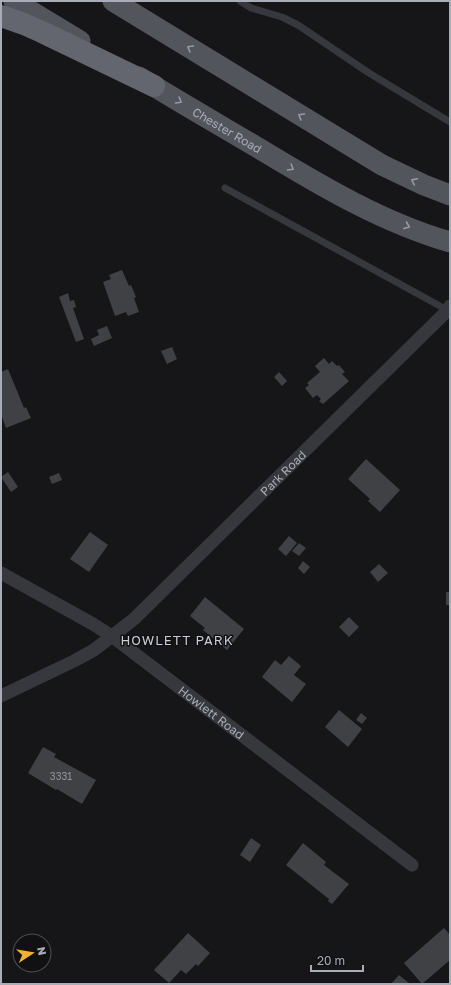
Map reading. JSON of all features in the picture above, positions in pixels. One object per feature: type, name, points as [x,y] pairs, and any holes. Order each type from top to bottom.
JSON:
[{"type":"highway","points":[[1,16],[42,32],[154,86]]},
{"type":"main road","name":"Chester Road","points":[[14,1],[323,187],[384,217],[436,238],[450,242]]},
{"type":"main road","points":[[113,1],[382,165],[424,185],[450,195]]},
{"type":"street","name":"Park Road","points":[[1,696],[74,661],[113,637],[154,600],[449,309]]},
{"type":"street","name":"Howlett Road","points":[[1,573],[93,624],[113,637],[412,865]]},
{"type":"lane","points":[[240,1],[251,8],[282,17],[298,25],[369,73],[450,122]]},
{"type":"lane","points":[[225,188],[449,309]]},
{"type":"building","points":[[122,270],[136,297],[134,298],[139,312],[128,316],[126,312],[115,316],[103,282],[111,279],[109,275]]},
{"type":"building","points":[[68,293],[70,301],[74,300],[76,307],[73,308],[84,339],[76,342],[59,297]]},
{"type":"building","points":[[107,326],[112,338],[94,346],[91,339],[99,335],[97,330]]},
{"type":"building","points":[[172,347],[177,359],[167,364],[161,351]]},
{"type":"building","points":[[324,358],[329,364],[332,361],[337,366],[339,365],[345,372],[342,374],[349,381],[323,404],[319,401],[321,399],[317,395],[313,398],[305,388],[309,385],[307,383],[320,372],[315,366]]},
{"type":"building","points":[[8,369],[24,408],[26,407],[31,418],[6,428],[1,414],[1,372]]},
{"type":"building","points":[[279,372],[287,381],[282,386],[274,377]]},
{"type":"building","points":[[366,459],[400,490],[380,512],[368,501],[370,499],[348,479]]},
{"type":"building","points":[[8,472],[18,487],[11,492],[1,477]]},
{"type":"building","points":[[59,473],[62,480],[52,484],[49,477]]},
{"type":"building","points":[[90,532],[108,545],[89,572],[70,559]]},
{"type":"building","points":[[289,536],[297,543],[286,556],[278,549]]},
{"type":"building","points":[[299,543],[306,548],[299,556],[292,551]]},
{"type":"building","points":[[303,561],[310,567],[304,574],[298,568]]},
{"type":"building","points":[[379,564],[388,573],[378,582],[370,572]]},
{"type":"building","points":[[446,592],[450,592],[450,605],[446,605]]},
{"type":"building","points":[[205,597],[244,629],[227,650],[203,630],[205,628],[190,616]]},
{"type":"building","points":[[349,617],[359,627],[349,637],[339,627]]},
{"type":"building","points":[[289,656],[301,666],[294,675],[306,684],[292,702],[262,677],[275,660],[281,665]]},
{"type":"building","points":[[339,710],[362,729],[348,747],[325,727]]},
{"type":"building","points":[[361,713],[367,718],[362,724],[356,720]]},
{"type":"building","points":[[43,747],[56,754],[54,757],[96,780],[82,804],[28,773]]},
{"type":"building","points":[[251,838],[261,845],[250,862],[240,855]]},
{"type":"building","points":[[303,843],[326,862],[324,865],[349,884],[332,904],[328,901],[329,899],[286,865]]},
{"type":"building","points":[[444,928],[450,935],[450,960],[422,984],[404,963]]},
{"type":"building","points":[[188,933],[210,953],[198,966],[196,964],[186,974],[181,970],[169,983],[154,970]]},
{"type":"building","points":[[399,975],[410,984],[391,984]]},
{"type":"district","name":"HOWLETT PARK","points":[[177,640]]}]
